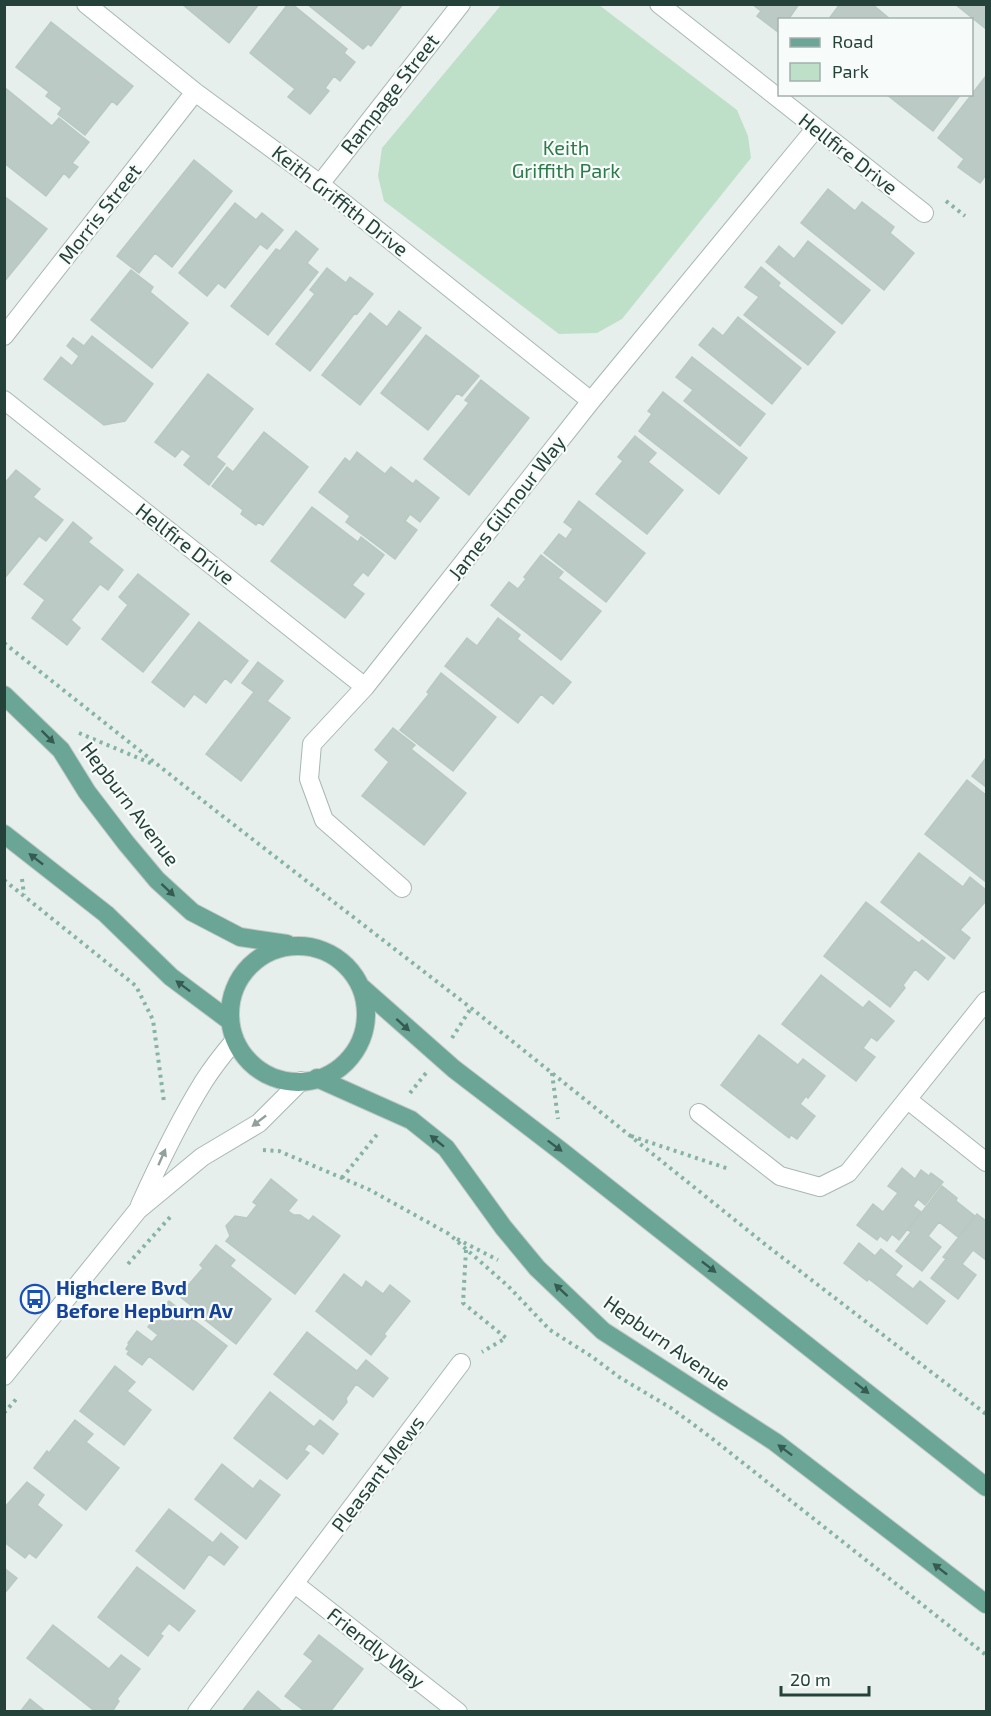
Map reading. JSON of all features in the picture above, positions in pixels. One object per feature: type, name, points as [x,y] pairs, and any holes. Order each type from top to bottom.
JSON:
[{"type":"main road","name":"Hepburn Avenue","points":[[4,695],[61,750],[87,792],[126,843],[157,880],[192,912],[240,937],[323,950],[345,964],[360,986],[454,1070],[561,1151],[987,1487]]},
{"type":"main road","points":[[4,834],[106,914],[171,977],[230,1021]]},
{"type":"main road","name":"Hepburn Avenue","points":[[297,945],[274,949],[253,961],[238,980],[230,1002],[230,1021],[235,1040],[239,1049],[256,1067],[277,1078],[309,1080],[411,1120],[446,1148],[503,1227],[537,1268],[603,1331],[775,1442],[987,1604]]},
{"type":"main road","name":"Hepburn Avenue","points":[[309,1080],[333,1072],[346,1062],[356,1049],[366,1018],[365,1002],[360,986]]},
{"type":"street","name":"Keith Griffith Drive","points":[[86,4],[195,92],[320,184],[591,401]]},
{"type":"street","name":"Rampage Street","points":[[320,184],[461,4]]},
{"type":"street","name":"Hellfire Drive","points":[[659,4],[924,213]]},
{"type":"street","name":"Morris Street","points":[[4,336],[195,92]]},
{"type":"street","name":"James Gilmour Way","points":[[402,888],[324,820],[309,779],[312,744],[365,687],[591,401],[816,128]]},
{"type":"street","name":"Hellfire Drive","points":[[4,400],[365,687]]},
{"type":"street","points":[[699,1113],[780,1176],[820,1187],[848,1173],[987,1001]]},
{"type":"street","points":[[138,1210],[181,1119],[205,1080],[235,1040]]},
{"type":"street","points":[[4,1376],[138,1210],[202,1157],[259,1123],[309,1080]]},
{"type":"street","points":[[908,1100],[987,1162]]},
{"type":"street","name":"Pleasant Mews","points":[[197,1712],[461,1363]]},
{"type":"street","name":"Friendly Way","points":[[295,1584],[458,1712]]},
{"type":"path","points":[[4,644],[552,1073],[756,1237],[987,1414]]},
{"type":"path","points":[[70,729],[91,740],[162,768]]},
{"type":"path","points":[[4,880],[136,986],[153,1020],[164,1106],[181,1119]]},
{"type":"path","points":[[552,1073],[561,1151]]},
{"type":"path","points":[[627,1135],[732,1170]]},
{"type":"path","points":[[219,1146],[279,1151],[370,1190],[449,1234],[508,1286],[550,1330],[619,1377],[671,1408],[709,1436],[987,1655]]},
{"type":"path","points":[[124,1269],[178,1208]]},
{"type":"path","points":[[461,1363],[506,1338],[463,1303],[466,1249]]},
{"type":"path","points":[[4,1413],[19,1395]]},
{"type":"green space","name":"Keith Griffith Park","points":[[502,4],[599,5],[737,110],[748,136],[751,158],[622,319],[597,333],[559,334],[384,201],[378,176],[382,148]]},
{"type":"building","points":[[182,4],[259,4],[229,43]]},
{"type":"building","points":[[288,4],[292,4],[347,49],[344,53],[355,62],[340,81],[334,76],[325,88],[329,91],[310,114],[288,97],[295,89],[250,53]]},
{"type":"building","points":[[307,4],[403,4],[371,46],[368,44],[363,49]]},
{"type":"building","points":[[752,4],[799,4],[789,18],[778,18],[778,32],[757,16],[761,11]]},
{"type":"building","points":[[840,4],[872,4],[889,18],[830,18]]},
{"type":"building","points":[[955,4],[986,4],[986,29]]},
{"type":"building","points":[[51,22],[133,86],[117,105],[112,101],[85,135],[58,114],[62,108],[46,96],[49,92],[16,67]]},
{"type":"building","points":[[986,76],[986,175],[980,183],[958,167],[964,159],[938,138],[971,96],[973,96]]},
{"type":"building","points":[[4,87],[52,126],[59,118],[89,142],[72,163],[78,167],[69,178],[64,173],[46,196],[4,163]]},
{"type":"building","points":[[889,96],[959,96],[933,131]]},
{"type":"building","points":[[194,160],[232,191],[172,267],[155,253],[139,273],[117,256]]},
{"type":"building","points":[[828,189],[855,211],[862,202],[894,227],[890,233],[914,253],[884,290],[801,223]]},
{"type":"building","points":[[4,196],[47,229],[4,282]]},
{"type":"building","points":[[235,203],[256,220],[262,213],[283,230],[267,249],[260,244],[225,288],[218,283],[207,296],[179,273]]},
{"type":"building","points":[[296,231],[318,249],[307,263],[318,272],[268,335],[231,306],[276,249],[280,251]]},
{"type":"building","points":[[808,241],[870,290],[842,324],[766,262],[779,246],[794,259]]},
{"type":"building","points":[[761,267],[780,283],[778,286],[835,332],[808,365],[744,315],[759,297],[745,287]]},
{"type":"building","points":[[327,268],[346,283],[350,277],[373,294],[357,314],[355,313],[310,371],[276,344],[315,294],[310,290]]},
{"type":"building","points":[[131,270],[153,287],[150,292],[188,323],[152,368],[91,320]]},
{"type":"building","points":[[399,311],[421,328],[360,405],[322,375],[370,313],[387,327]]},
{"type":"building","points":[[738,317],[801,368],[772,404],[699,345],[713,328],[723,336]]},
{"type":"building","points":[[426,335],[479,376],[462,396],[457,393],[428,430],[381,393]]},
{"type":"building","points":[[92,336],[153,384],[125,421],[104,425],[44,379],[61,357],[72,366],[79,356],[67,346],[73,338],[84,346]]},
{"type":"building","points":[[692,357],[765,414],[740,446],[684,401],[693,390],[676,377]]},
{"type":"building","points":[[208,374],[253,409],[216,457],[225,464],[209,485],[184,465],[191,456],[182,449],[175,457],[155,442]]},
{"type":"building","points":[[481,380],[529,418],[469,495],[424,459],[469,403],[465,400]]},
{"type":"building","points":[[663,392],[747,458],[719,494],[639,431],[652,414],[648,411]]},
{"type":"building","points":[[264,432],[308,467],[263,525],[258,522],[256,525],[241,514],[243,510],[212,486],[227,467],[233,472]]},
{"type":"building","points":[[635,436],[656,453],[648,462],[683,490],[647,534],[596,494],[623,461],[618,457]]},
{"type":"building","points":[[357,452],[385,474],[391,467],[413,484],[416,480],[439,498],[420,522],[410,514],[405,521],[417,530],[395,559],[346,522],[350,516],[319,492],[345,458],[350,462]]},
{"type":"building","points":[[16,470],[40,489],[33,497],[63,520],[46,541],[39,536],[4,579],[4,484]]},
{"type":"building","points":[[579,501],[645,553],[606,602],[544,553],[559,534],[566,539],[573,529],[564,522]]},
{"type":"building","points":[[312,507],[358,542],[361,537],[384,555],[368,576],[363,572],[352,585],[364,594],[345,618],[271,561]]},
{"type":"building","points":[[73,522],[92,538],[88,542],[123,570],[108,590],[100,584],[71,620],[80,628],[67,645],[32,618],[45,600],[24,584]]},
{"type":"building","points":[[541,555],[563,572],[558,578],[601,611],[561,660],[491,605],[509,582],[518,589]]},
{"type":"building","points":[[138,574],[189,614],[143,672],[102,639],[128,605],[119,597]]},
{"type":"building","points":[[498,618],[520,635],[517,639],[571,682],[553,704],[541,694],[518,723],[445,666],[467,638],[477,646]]},
{"type":"building","points":[[199,622],[248,661],[231,683],[225,678],[206,703],[194,694],[184,707],[152,682]]},
{"type":"building","points":[[258,662],[283,681],[267,701],[290,718],[241,781],[206,754],[254,692],[242,683]]},
{"type":"building","points":[[441,673],[496,717],[453,771],[400,730],[429,694],[427,692]]},
{"type":"building","points":[[393,728],[415,745],[411,749],[466,793],[424,845],[362,796],[389,762],[375,750]]},
{"type":"building","points":[[986,758],[986,787],[972,776]]},
{"type":"building","points":[[967,780],[986,795],[986,882],[925,834]]},
{"type":"building","points":[[919,853],[963,887],[970,877],[986,890],[986,901],[960,930],[970,938],[954,959],[881,902]]},
{"type":"building","points":[[866,902],[919,943],[922,940],[945,958],[928,980],[915,969],[903,985],[905,988],[890,1007],[824,956]]},
{"type":"building","points":[[821,975],[863,1008],[869,1001],[894,1021],[877,1041],[871,1037],[863,1048],[875,1057],[856,1081],[782,1024]]},
{"type":"building","points":[[759,1035],[798,1065],[803,1059],[825,1076],[808,1098],[806,1096],[800,1104],[815,1116],[797,1139],[791,1135],[789,1138],[721,1085]]},
{"type":"building","points":[[902,1168],[915,1179],[921,1170],[929,1176],[931,1173],[943,1182],[925,1205],[918,1199],[913,1206],[921,1212],[899,1240],[892,1234],[887,1241],[880,1236],[877,1240],[857,1225],[873,1204],[883,1212],[898,1193],[888,1186]]},
{"type":"building","points":[[271,1179],[297,1200],[288,1211],[309,1221],[313,1216],[340,1236],[295,1294],[226,1241],[230,1236],[226,1226],[235,1216],[247,1218],[257,1205],[253,1202]]},
{"type":"building","points":[[942,1186],[975,1216],[958,1237],[939,1222],[928,1236],[941,1247],[922,1271],[896,1251],[911,1232],[908,1230]]},
{"type":"building","points":[[977,1214],[986,1221],[986,1260],[973,1250],[962,1264],[976,1275],[958,1299],[931,1278],[946,1259],[943,1257]]},
{"type":"building","points":[[859,1243],[875,1256],[881,1249],[902,1266],[895,1275],[913,1289],[920,1281],[945,1301],[927,1324],[869,1279],[867,1281],[844,1263]]},
{"type":"building","points":[[216,1245],[235,1260],[230,1266],[271,1299],[236,1344],[191,1309],[193,1307],[179,1296],[203,1268],[200,1265]]},
{"type":"building","points":[[344,1274],[362,1288],[366,1281],[383,1294],[390,1285],[410,1301],[371,1355],[316,1311]]},
{"type":"building","points":[[169,1301],[227,1346],[193,1390],[149,1356],[142,1365],[127,1354],[128,1343],[137,1331],[152,1342],[158,1335],[148,1327]]},
{"type":"building","points":[[307,1332],[357,1371],[366,1360],[388,1378],[373,1397],[356,1384],[346,1398],[347,1402],[333,1420],[274,1374]]},
{"type":"building","points":[[115,1366],[135,1382],[127,1391],[151,1410],[124,1445],[80,1411]]},
{"type":"building","points":[[270,1392],[314,1427],[320,1420],[338,1434],[323,1454],[309,1443],[304,1450],[309,1453],[287,1479],[234,1438]]},
{"type":"building","points":[[75,1420],[93,1434],[86,1442],[119,1468],[86,1510],[34,1468]]},
{"type":"building","points":[[222,1464],[253,1489],[260,1480],[280,1495],[246,1539],[195,1499]]},
{"type":"building","points":[[27,1482],[44,1495],[37,1505],[62,1525],[36,1558],[29,1553],[25,1558],[4,1542],[4,1508]]},
{"type":"building","points":[[169,1509],[213,1543],[221,1533],[238,1547],[224,1565],[209,1554],[184,1589],[136,1551]]},
{"type":"building","points":[[137,1567],[195,1611],[179,1631],[169,1623],[160,1634],[163,1636],[148,1656],[98,1617]]},
{"type":"building","points":[[4,1568],[17,1578],[4,1594]]},
{"type":"building","points":[[53,1625],[109,1669],[121,1655],[140,1669],[117,1699],[119,1701],[112,1712],[96,1712],[27,1658]]},
{"type":"building","points":[[319,1635],[363,1669],[330,1712],[306,1712],[285,1696],[313,1661],[304,1654]]},
{"type":"building","points":[[258,1691],[283,1712],[244,1712],[243,1710]]},
{"type":"building","points":[[30,1699],[46,1712],[20,1712]]},
{"type":"place","name":"Highclere Bvd Before Hepburn Av","points":[[35,1299]]}]
